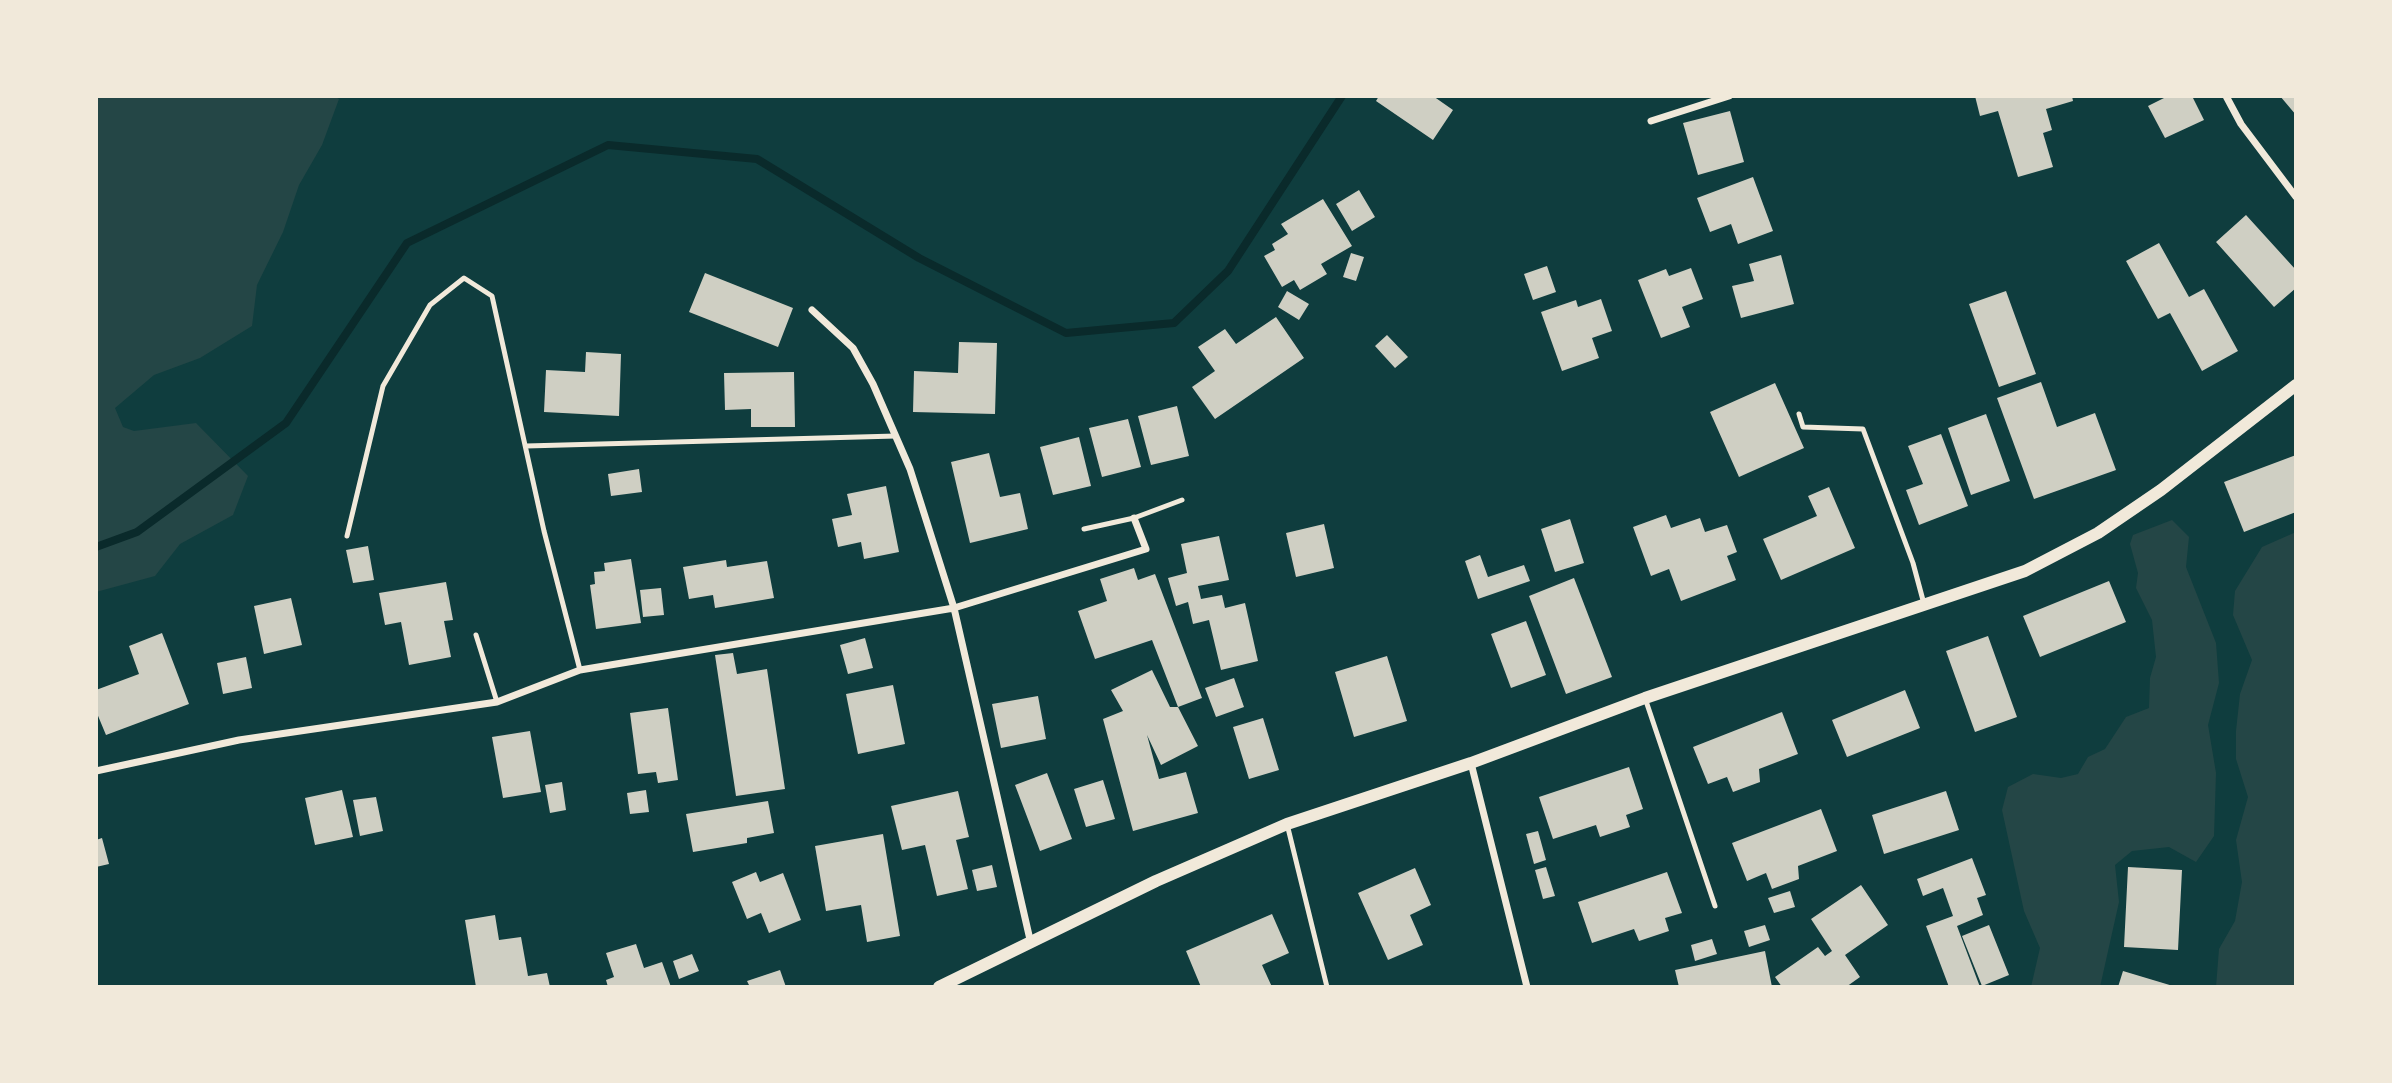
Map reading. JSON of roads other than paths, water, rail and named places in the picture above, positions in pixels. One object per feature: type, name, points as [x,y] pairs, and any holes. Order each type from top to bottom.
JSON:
[{"type":"street","points":[[1651,121],[1729,96]]},
{"type":"street","points":[[2226,96],[2241,124],[2296,197]]},
{"type":"street","points":[[812,310],[853,348],[896,436],[954,608],[1031,944]]},
{"type":"street","points":[[939,987],[1156,881],[1287,824],[1471,763],[1645,698],[2025,571],[2098,533],[2161,490],[2296,386]]},
{"type":"street","points":[[96,771],[239,740],[497,702],[580,670],[954,608],[1146,548],[1134,517]]},
{"type":"street","points":[[1471,763],[1527,987]]},
{"type":"lane","points":[[347,536],[383,386],[430,306],[464,278],[492,296],[580,670]]},
{"type":"lane","points":[[1799,414],[1803,428],[1863,429],[1913,563],[1924,605]]},
{"type":"lane","points":[[526,446],[896,436]]},
{"type":"lane","points":[[1084,529],[1134,517],[1182,500]]},
{"type":"lane","points":[[477,635],[497,702]]},
{"type":"lane","points":[[1645,698],[1716,906]]},
{"type":"lane","points":[[1287,824],[1327,987]]},
{"type":"waterway","points":[[96,547],[137,532],[286,423],[407,243],[608,145],[757,159],[919,258],[1066,333],[1174,323],[1228,271],[1342,96]]}]
